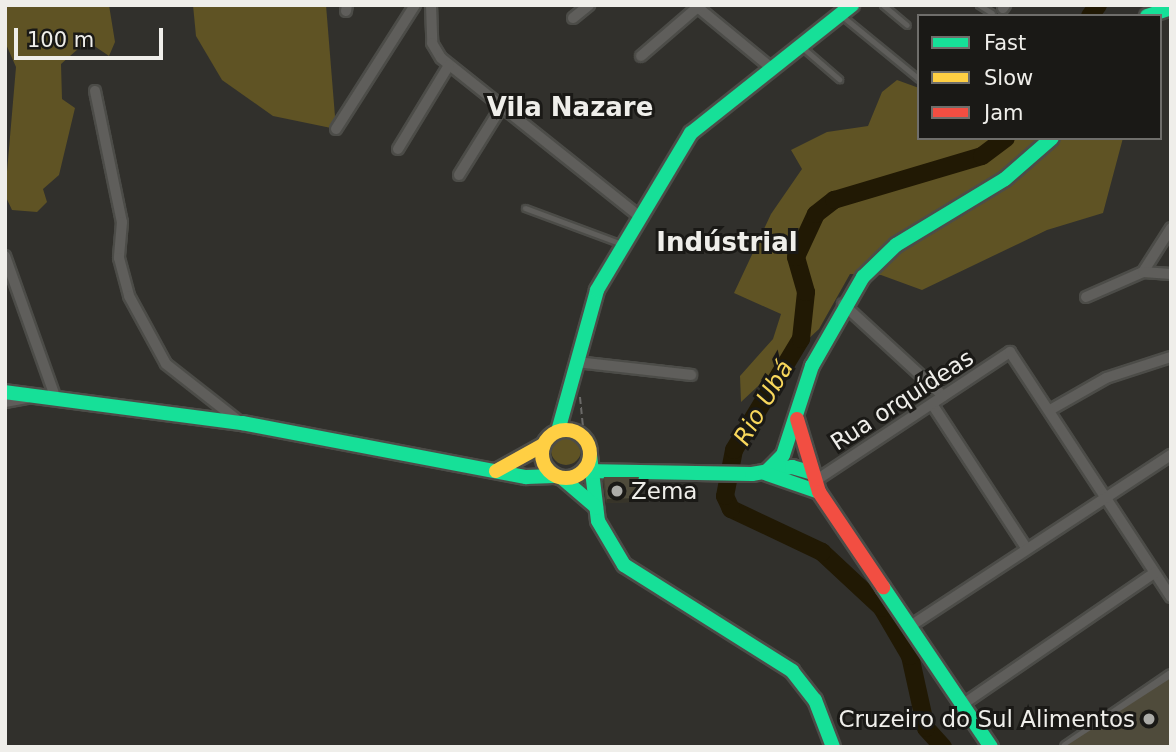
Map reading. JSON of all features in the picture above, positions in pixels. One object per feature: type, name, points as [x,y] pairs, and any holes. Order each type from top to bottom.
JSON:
[{"type":"main road","points":[[1153,14],[1171,8]]},
{"type":"main road","points":[[493,472],[543,445],[558,431],[597,290],[622,244],[691,133],[769,66],[846,10]]},
{"type":"main road","points":[[759,474],[783,455],[796,415],[843,303],[896,245],[1006,179],[1050,140]]},
{"type":"main road","points":[[5,392],[242,423],[493,472],[558,477],[592,468],[759,474],[815,481]]},
{"type":"main road","points":[[796,415],[815,481],[912,625],[960,707],[991,747]]},
{"type":"main road","points":[[558,431],[584,437],[592,468],[596,507],[606,539],[624,565],[792,671],[816,700],[833,747]]},
{"type":"main road","points":[[543,445],[542,460],[558,477],[596,507]]},
{"type":"main road","points":[[759,474],[792,467],[815,481]]},
{"type":"street","points":[[336,129],[415,5]]},
{"type":"street","points":[[431,5],[432,43],[449,65],[639,216]]},
{"type":"street","points":[[573,18],[589,5]]},
{"type":"street","points":[[641,55],[697,6],[769,66]]},
{"type":"street","points":[[398,149],[449,65]]},
{"type":"street","points":[[95,91],[122,222],[119,258],[147,336],[166,364],[242,423]]},
{"type":"street","points":[[459,176],[502,107]]},
{"type":"street","points":[[1143,272],[1171,228]]},
{"type":"street","points":[[5,257],[56,399]]},
{"type":"street","points":[[1086,297],[1143,272],[1171,274]]},
{"type":"street","points":[[843,303],[943,396]]},
{"type":"street","name":"Rua orquídeas","points":[[815,481],[1010,352],[1049,410]]},
{"type":"street","points":[[1171,357],[1106,377],[1049,410],[1171,597]]},
{"type":"street","points":[[577,362],[691,375]]},
{"type":"street","points":[[5,402],[34,396]]},
{"type":"street","points":[[932,404],[1027,549]]},
{"type":"street","points":[[912,625],[1171,455]]},
{"type":"street","points":[[960,707],[1154,573]]},
{"type":"street","points":[[1066,747],[1171,675]]},
{"type":"lane","points":[[883,5],[907,25]]},
{"type":"lane","points":[[979,5],[992,13]]},
{"type":"lane","points":[[846,10],[917,77]]},
{"type":"lane","points":[[798,43],[839,79]]},
{"type":"lane","points":[[524,208],[622,244]]},
{"type":"path","points":[[579,387],[584,437]]},
{"type":"shaded area","points":[[5,5],[109,5],[115,42],[109,56],[87,41],[61,64],[62,99],[75,108],[59,175],[43,189],[47,202],[37,212],[12,210],[5,195],[16,67],[5,42]]},
{"type":"shaded area","points":[[193,5],[326,5],[336,129],[273,116],[222,80],[196,36]]},
{"type":"shaded area","points":[[897,80],[917,87],[917,140],[1122,140],[1103,213],[1047,230],[922,290],[881,275],[850,274],[819,329],[741,402],[740,376],[773,339],[781,314],[734,293],[771,214],[802,169],[791,150],[827,132],[868,126],[882,92]]},
{"type":"shaded area","points":[[566,435],[576,440],[581,450],[576,460],[566,465],[556,460],[551,450],[556,440]]},
{"type":"building","name":"Zema","points":[[604,477],[639,477],[634,498],[607,499]]},
{"type":"building","name":"Cruzeiro do Sul Alimentos","points":[[1171,678],[1171,747],[1066,746]]},
{"type":"waterway","name":"Rio Ubá","points":[[1091,14],[1098,5]]},
{"type":"waterway","name":"Rio Ubá","points":[[943,747],[926,728],[910,656],[882,608],[822,552],[731,509],[725,496],[734,450],[801,339],[806,292],[796,257],[816,214],[834,200],[982,156],[1003,140]]},
{"type":"traffic: fast","points":[[558,431],[597,290],[691,133],[852,5]]},
{"type":"traffic: fast","points":[[1153,14],[1171,8]]},
{"type":"traffic: fast","points":[[765,473],[783,455],[812,366],[863,277],[896,245],[1005,179],[1050,140]]},
{"type":"traffic: fast","points":[[5,392],[242,423],[526,477],[554,476]]},
{"type":"traffic: fast","points":[[590,455],[598,521],[624,565],[792,671],[815,700],[833,747]]},
{"type":"traffic: fast","points":[[585,471],[752,474],[792,467],[810,472]]},
{"type":"traffic: fast","points":[[767,474],[819,492]]},
{"type":"traffic: fast","points":[[562,478],[596,507]]},
{"type":"traffic: fast","points":[[883,587],[991,747]]},
{"type":"traffic: slow","points":[[566,430],[583,437],[590,454],[583,471],[566,478],[549,471],[542,454],[549,437],[566,430]]},
{"type":"traffic: slow","points":[[496,471],[543,445]]},
{"type":"traffic: jam","points":[[797,419],[819,492],[883,587]]},
{"type":"place","name":"Zema","points":[[617,491]]},
{"type":"place","name":"Cruzeiro do Sul Alimentos","points":[[1149,719]]},
{"type":"district","name":"Vila Nazare","points":[[570,108]]},
{"type":"district","name":"Indústrial","points":[[727,243]]}]
